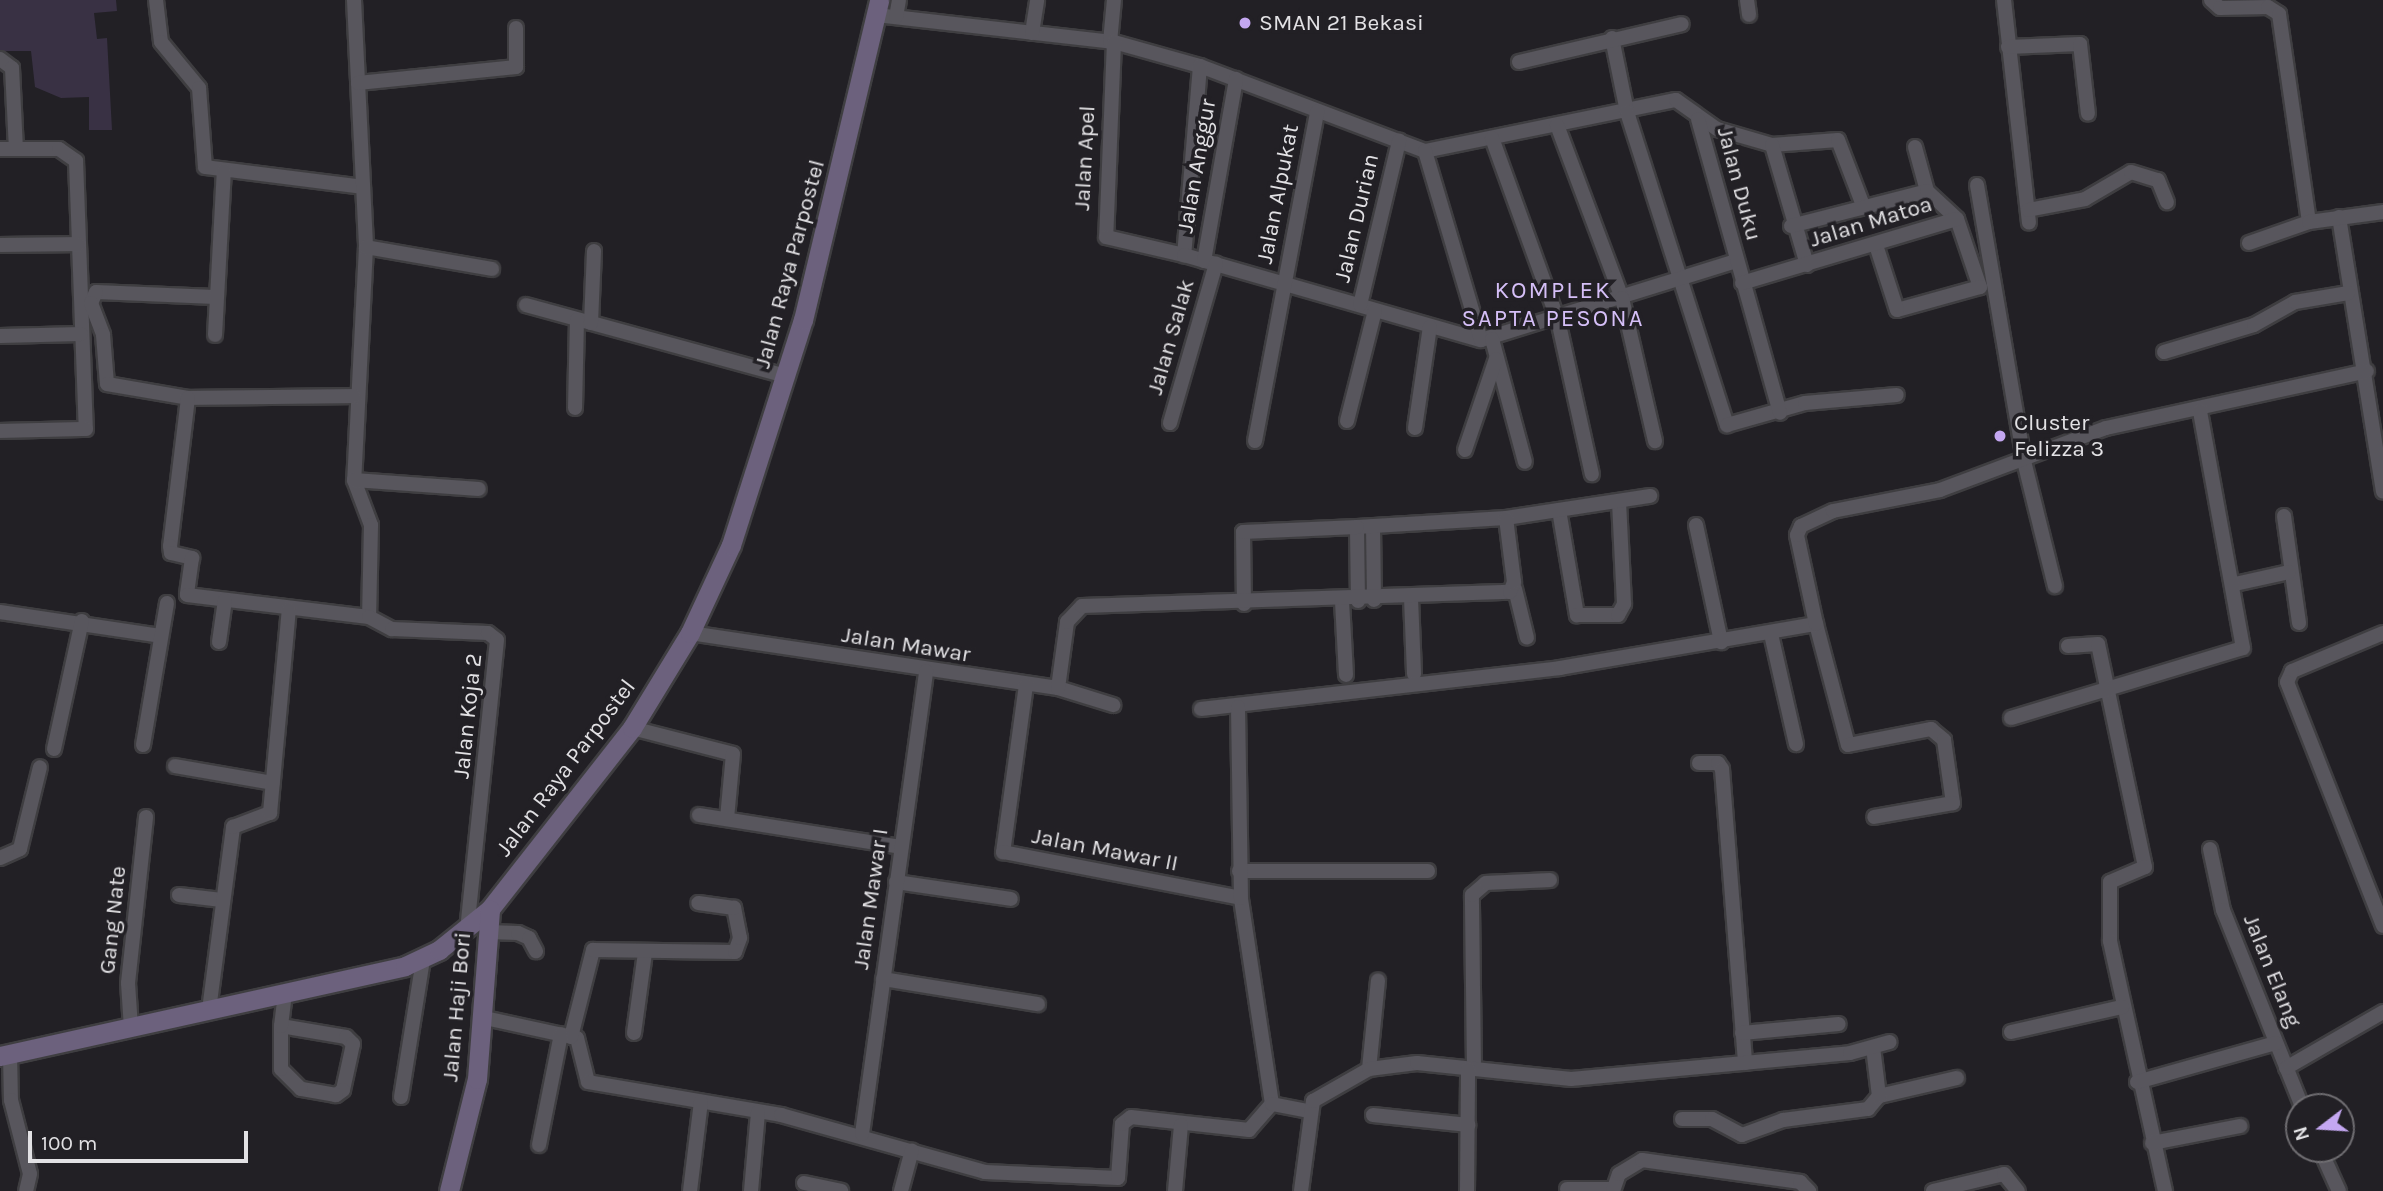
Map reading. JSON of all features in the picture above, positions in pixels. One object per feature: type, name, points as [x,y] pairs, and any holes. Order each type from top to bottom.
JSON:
[{"type":"main road","name":"Jalan Raya Parpostel","points":[[5,1055],[285,994],[423,959],[467,931],[490,909],[632,728],[690,633],[731,545],[786,376],[877,7]]},
{"type":"main road","name":"Jalan Haji Bori","points":[[449,1191],[477,1079],[485,1018],[490,909]]},
{"type":"street","points":[[156,0],[161,41],[199,88],[205,167],[363,187]]},
{"type":"street","points":[[188,398],[170,546],[171,553],[192,558],[187,595],[289,610],[369,617],[371,525],[354,480],[354,396],[366,247],[354,0]]},
{"type":"street","points":[[896,17],[899,0]]},
{"type":"street","points":[[1032,33],[1037,0]]},
{"type":"street","points":[[1112,42],[1114,0]]},
{"type":"street","points":[[1747,0],[1749,15]]},
{"type":"street","points":[[2004,0],[2028,217],[2085,199],[2131,172],[2158,180],[2167,202]]},
{"type":"street","points":[[2211,0],[2220,8],[2268,7],[2279,14],[2309,222]]},
{"type":"street","points":[[877,7],[896,17],[1112,42],[1200,66],[1317,112],[1425,150],[1627,112],[1676,100],[1698,119],[1772,145],[1838,140],[1862,203]]},
{"type":"street","points":[[1519,62],[1612,38],[1682,24]]},
{"type":"street","points":[[358,83],[516,67],[516,29]]},
{"type":"street","points":[[1612,38],[1627,112],[1727,425],[1780,413],[1805,403],[1897,395]]},
{"type":"street","name":"Jalan Apel","points":[[1112,42],[1106,237],[1184,255]]},
{"type":"street","points":[[2008,47],[2080,44],[2088,114]]},
{"type":"street","points":[[0,59],[12,68],[16,149]]},
{"type":"street","points":[[1200,66],[1184,255],[1430,327],[1486,340],[1558,320],[1678,278],[1736,261]]},
{"type":"street","name":"Jalan Anggur","points":[[1210,262],[1236,79]]},
{"type":"street","name":"Jalan Alpukat","points":[[1255,441],[1317,112]]},
{"type":"street","name":"Jalan Duku","points":[[1698,119],[1780,413]]},
{"type":"street","points":[[1557,125],[1622,298],[1655,441]]},
{"type":"street","points":[[1492,138],[1558,320],[1592,474]]},
{"type":"street","name":"Jalan Durian","points":[[1360,305],[1399,141]]},
{"type":"street","points":[[1772,145],[1791,226],[1807,265]]},
{"type":"street","points":[[1915,147],[1927,191]]},
{"type":"street","points":[[0,149],[59,149],[76,161],[86,429],[0,430]]},
{"type":"street","points":[[1425,150],[1486,340],[1496,358],[1525,462]]},
{"type":"street","points":[[215,335],[224,170]]},
{"type":"street","points":[[1977,185],[2024,461],[2055,586]]},
{"type":"street","name":"Jalan Matoa","points":[[1791,226],[1862,203],[1927,191],[1959,223]]},
{"type":"street","points":[[2249,243],[2309,222],[2383,212]]},
{"type":"street","points":[[2339,217],[2348,293],[2367,371],[2383,491]]},
{"type":"street","points":[[1876,245],[1896,307],[1903,310],[1980,287],[1959,223]]},
{"type":"street","name":"Jalan Matoa","points":[[1742,283],[1959,223]]},
{"type":"street","points":[[0,245],[78,244]]},
{"type":"street","points":[[366,247],[492,269]]},
{"type":"street","points":[[575,408],[594,251]]},
{"type":"street","name":"Jalan Salak","points":[[1170,423],[1210,262]]},
{"type":"street","points":[[215,297],[111,290],[96,292],[91,303],[103,335],[107,384],[188,398],[354,396]]},
{"type":"street","points":[[2164,352],[2254,325],[2295,302],[2348,293]]},
{"type":"street","points":[[526,305],[786,376]]},
{"type":"street","points":[[1347,421],[1375,310]]},
{"type":"street","points":[[1415,428],[1430,327]]},
{"type":"street","points":[[0,336],[81,334]]},
{"type":"street","points":[[1465,450],[1496,358]]},
{"type":"street","points":[[1874,817],[1953,803],[1944,740],[1931,729],[1848,745],[1797,541],[1801,526],[1833,511],[1905,500],[2024,461],[2106,428],[2200,411],[2367,371]]},
{"type":"street","points":[[2011,718],[2242,650],[2235,584],[2200,411]]},
{"type":"street","points":[[354,480],[479,489]]},
{"type":"street","points":[[1244,604],[1243,532],[1506,517],[1650,496]]},
{"type":"street","points":[[1559,510],[1577,615],[1618,615],[1624,604],[1619,502]]},
{"type":"street","points":[[2284,516],[2289,572],[2299,623]]},
{"type":"street","points":[[1506,517],[1515,589],[1527,638]]},
{"type":"street","points":[[1696,525],[1721,642]]},
{"type":"street","points":[[1373,526],[1374,600]]},
{"type":"street","points":[[1357,527],[1358,601]]},
{"type":"street","points":[[2235,584],[2289,572]]},
{"type":"street","points":[[1058,688],[1067,622],[1082,606],[1358,601],[1515,589]]},
{"type":"street","points":[[1411,598],[1414,674]]},
{"type":"street","points":[[219,642],[225,600]]},
{"type":"street","points":[[1342,601],[1346,675]]},
{"type":"street","points":[[143,745],[167,603]]},
{"type":"street","points":[[209,1010],[233,828],[270,813],[289,610]]},
{"type":"street","points":[[0,612],[82,621],[160,636]]},
{"type":"street","name":"Jalan Koja 2","points":[[369,617],[392,629],[488,633],[498,640],[467,931]]},
{"type":"street","points":[[54,749],[82,621]]},
{"type":"street","points":[[1201,709],[1238,707],[1721,642],[1816,624]]},
{"type":"street","name":"Jalan Mawar","points":[[690,633],[926,671],[1058,688],[1113,705]]},
{"type":"street","points":[[2383,633],[2292,671],[2287,682],[2383,926]]},
{"type":"street","points":[[1771,634],[1796,744]]},
{"type":"street","points":[[2068,646],[2097,641],[2145,867],[2110,882],[2108,890],[2122,1007],[2137,1082],[2165,1191]]},
{"type":"street","name":"Jalan Mawar I","points":[[862,1134],[926,671]]},
{"type":"street","name":"Jalan Mawar II","points":[[1026,685],[1003,852],[1241,898]]},
{"type":"street","points":[[1238,707],[1241,898],[1272,1104]]},
{"type":"street","points":[[632,728],[733,754],[727,819]]},
{"type":"street","points":[[1699,763],[1718,763],[1722,769],[1745,1063]]},
{"type":"street","points":[[175,766],[273,783]]},
{"type":"street","points":[[0,858],[20,849],[40,767]]},
{"type":"street","points":[[699,815],[901,847]]},
{"type":"street","name":"Gang Nate","points":[[131,1028],[128,984],[146,817]]},
{"type":"street","name":"Jalan Elang","points":[[2210,849],[2223,910],[2296,1093]]},
{"type":"street","points":[[1239,871],[1428,871]]},
{"type":"street","points":[[1467,1191],[1472,895],[1486,883],[1550,880]]},
{"type":"street","points":[[896,882],[1011,900]]},
{"type":"street","points":[[179,895],[222,900]]},
{"type":"street","points":[[538,1145],[589,952],[735,952],[740,938],[734,908],[698,904]]},
{"type":"street","points":[[488,932],[518,933],[536,951]]},
{"type":"street","points":[[635,1033],[645,953]]},
{"type":"street","points":[[401,1097],[423,959]]},
{"type":"street","points":[[883,979],[1038,1004]]},
{"type":"street","points":[[1369,1069],[1378,980]]},
{"type":"street","points":[[281,1026],[346,1037],[353,1044],[343,1090],[336,1095],[292,1084],[281,1069],[281,1026],[285,994]]},
{"type":"street","points":[[2011,1032],[2122,1007]]},
{"type":"street","points":[[2286,1068],[2383,1012]]},
{"type":"street","points":[[485,1018],[566,1035],[582,1041],[580,1072],[587,1082],[758,1112],[862,1134],[985,1172],[1115,1179],[1121,1175],[1125,1119],[1249,1130],[1272,1104]]},
{"type":"street","points":[[1742,1033],[1839,1024]]},
{"type":"street","points":[[1301,1191],[1309,1111],[1318,1096],[1369,1069],[1417,1063],[1571,1079],[1745,1063],[1873,1047],[1891,1042]]},
{"type":"street","points":[[2137,1082],[2276,1044]]},
{"type":"street","points":[[1873,1047],[1879,1096]]},
{"type":"street","points":[[5,1055],[11,1100],[30,1174],[26,1191]]},
{"type":"street","points":[[1682,1119],[1712,1119],[1742,1135],[1783,1121],[1863,1111],[1879,1096],[1958,1078]]},
{"type":"street","points":[[690,1191],[701,1102]]},
{"type":"street","points":[[1272,1104],[1309,1111]]},
{"type":"street","points":[[751,1191],[758,1112]]},
{"type":"street","points":[[1373,1115],[1468,1125]]},
{"type":"street","points":[[1175,1191],[1181,1125]]},
{"type":"street","points":[[2152,1143],[2241,1126]]},
{"type":"street","points":[[901,1191],[912,1150]]},
{"type":"street","points":[[1567,1189],[1613,1190],[1619,1174],[1642,1160],[1800,1182],[1809,1191]]},
{"type":"street","points":[[2326,1163],[2339,1191]]},
{"type":"street","points":[[1933,1191],[2004,1174],[2018,1191]]},
{"type":"street","points":[[803,1183],[841,1191]]},
{"type":"shaded area","points":[[0,0],[116,0],[117,11],[94,13],[97,39],[107,38],[112,130],[89,130],[89,97],[61,98],[35,87],[31,51],[0,51]]},
{"type":"place","name":"SMAN 21 Bekasi","points":[[1245,23]]},
{"type":"place","name":"Cluster Felizza 3","points":[[2000,436]]},
{"type":"district","name":"KOMPLEK SAPTA PESONA","points":[[1553,305]]}]
